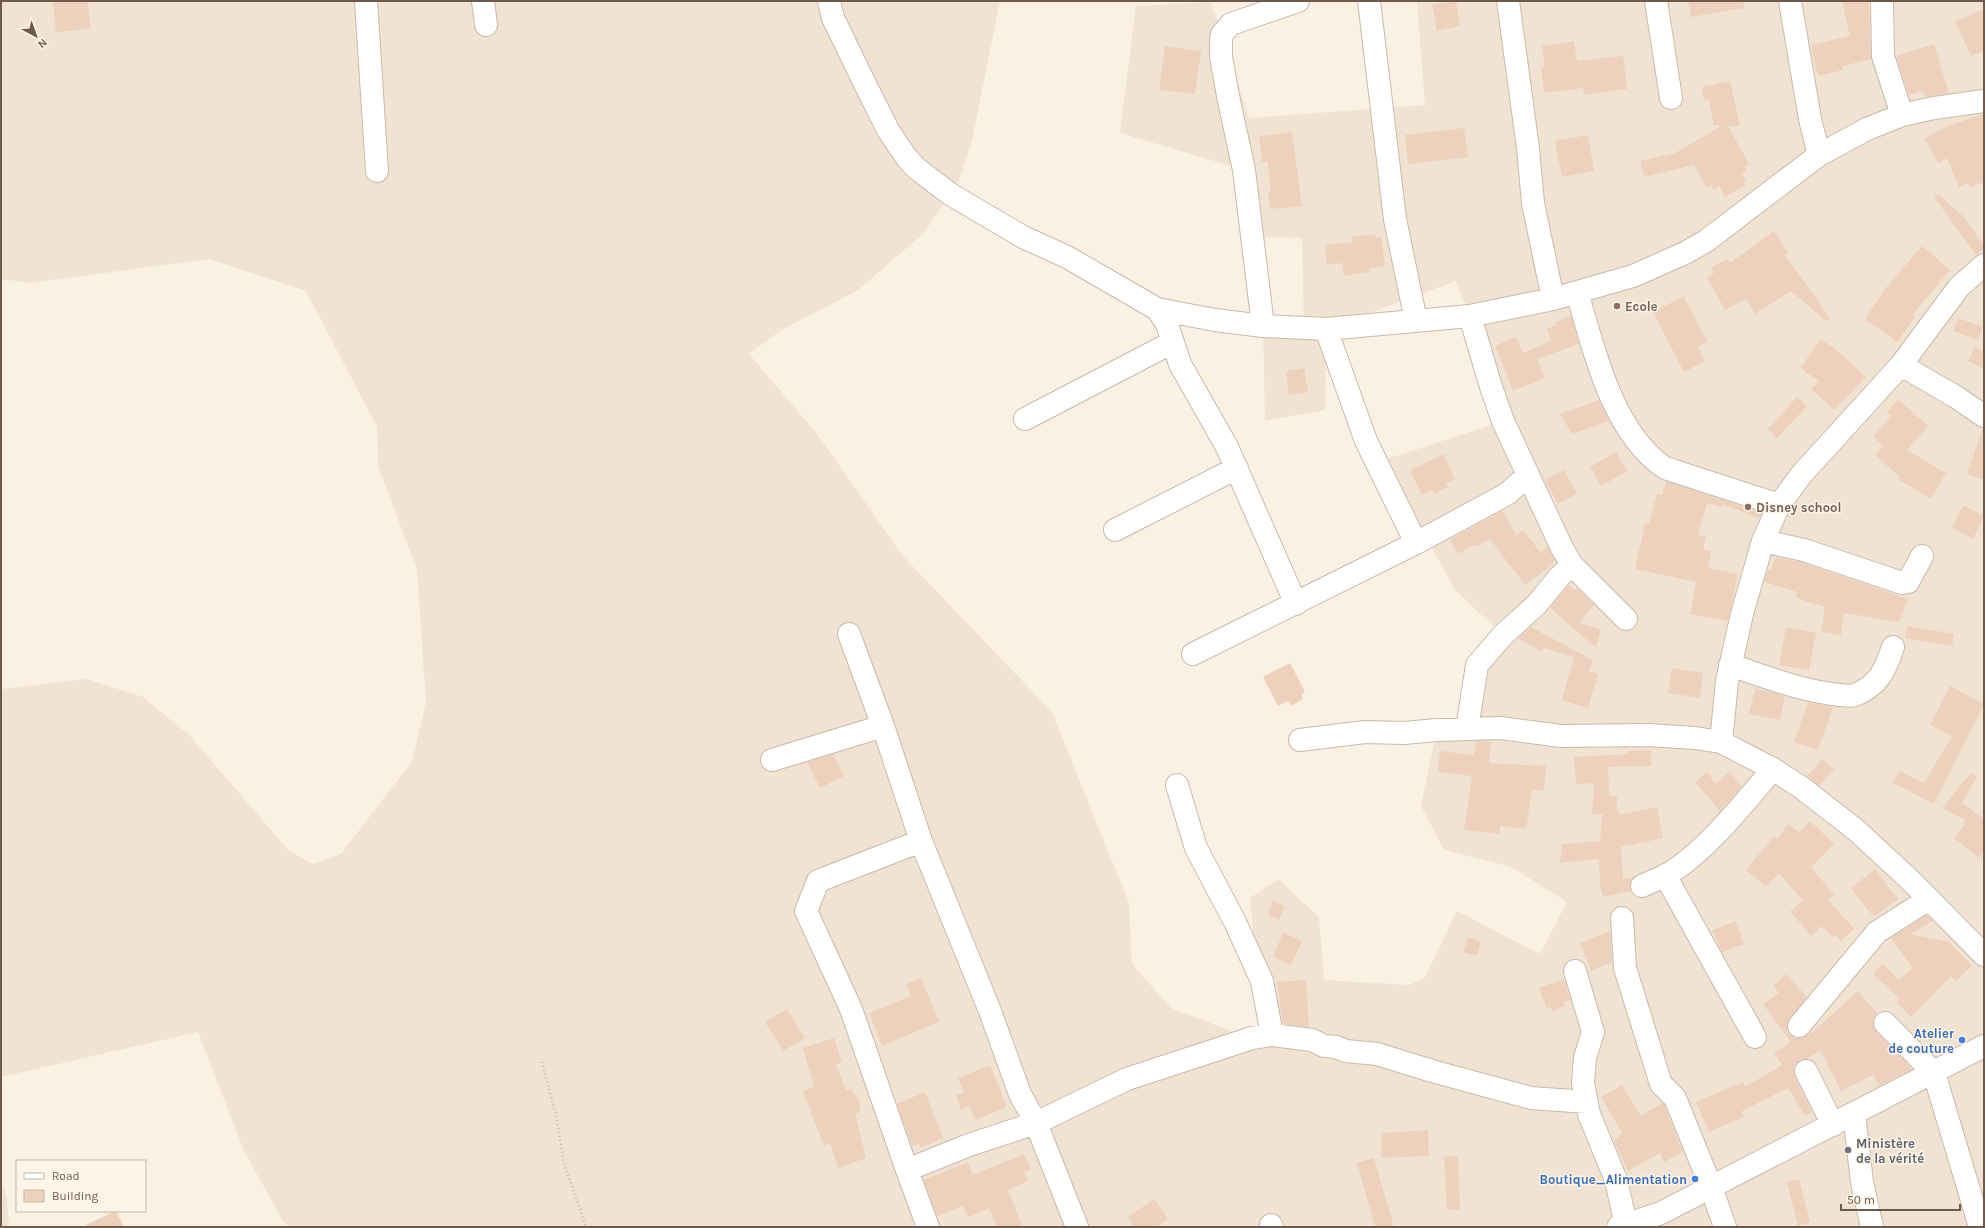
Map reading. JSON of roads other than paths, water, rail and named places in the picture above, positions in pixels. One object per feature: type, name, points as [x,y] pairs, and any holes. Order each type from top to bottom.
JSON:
[{"type":"street","points":[[366,1],[377,171]]},
{"type":"street","points":[[483,1],[486,25]]},
{"type":"street","points":[[829,1],[833,18],[888,130],[906,157],[916,168],[950,194],[1023,237],[1068,257],[1157,309],[1215,320],[1263,326],[1326,330],[1470,316],[1553,299],[1633,276],[1685,253],[1706,241],[1819,155],[1867,128],[1902,115],[1934,108],[1984,101]]},
{"type":"street","points":[[1263,326],[1244,170],[1221,57],[1221,41],[1222,34],[1231,24],[1273,5],[1298,1]]},
{"type":"street","points":[[1369,1],[1395,219],[1416,321]]},
{"type":"street","points":[[1508,1],[1528,148],[1533,203],[1553,299]]},
{"type":"street","points":[[1656,1],[1671,98]]},
{"type":"street","points":[[1790,1],[1810,120],[1819,155]]},
{"type":"street","points":[[1882,1],[1883,56],[1902,115]]},
{"type":"street","points":[[1721,742],[1727,681],[1742,614],[1763,541],[1779,505],[1801,475],[1901,365],[1959,287],[1984,265]]},
{"type":"street","points":[[1577,292],[1600,368],[1619,412],[1651,458],[1665,468],[1779,505]]},
{"type":"street","points":[[1157,309],[1167,324],[1180,364],[1227,447],[1237,468],[1296,604]]},
{"type":"street","points":[[1470,316],[1491,387],[1503,421],[1527,476],[1540,499],[1561,546],[1572,565],[1626,619]]},
{"type":"street","points":[[1326,330],[1366,441],[1416,543]]},
{"type":"street","points":[[1025,420],[1173,342]]},
{"type":"street","points":[[1901,365],[1956,396],[1984,416]]},
{"type":"street","points":[[1115,530],[1237,468]]},
{"type":"street","points":[[1193,654],[1416,543],[1507,494],[1527,476]]},
{"type":"street","points":[[1763,541],[1804,550],[1902,583],[1908,582],[1922,556]]},
{"type":"street","points":[[1467,729],[1477,665],[1503,635],[1537,604],[1560,576],[1572,565]]},
{"type":"street","points":[[849,634],[883,726],[921,841],[990,1011],[1020,1094],[1036,1123],[1077,1227]]},
{"type":"street","points":[[1730,665],[1794,687],[1822,693],[1853,696],[1872,685],[1884,672],[1893,647]]},
{"type":"street","points":[[772,760],[883,726]]},
{"type":"street","points":[[1300,740],[1365,732],[1404,733],[1501,728],[1561,736],[1648,735],[1695,738],[1721,742],[1773,769],[1802,788],[1856,830],[1929,899],[1984,955]]},
{"type":"street","points":[[1642,886],[1666,875],[1706,844],[1773,769]]},
{"type":"street","points":[[1178,785],[1196,848],[1235,922],[1262,981],[1272,1035]]},
{"type":"street","points":[[921,841],[818,882],[806,911],[851,1008],[928,1227]]},
{"type":"street","points":[[1666,875],[1755,1037]]},
{"type":"street","points":[[1799,1026],[1877,932],[1929,899]]},
{"type":"street","points":[[1622,918],[1626,968],[1661,1084],[1675,1098],[1711,1187],[1725,1227]]},
{"type":"street","points":[[1575,971],[1593,1032],[1584,1064],[1583,1083],[1589,1114],[1616,1180],[1622,1226],[1661,1213],[1934,1074],[1984,1046]]},
{"type":"street","points":[[1885,1023],[1934,1074],[1980,1227]]},
{"type":"street","points":[[908,1170],[969,1145],[1036,1123],[1127,1079],[1252,1038],[1272,1035],[1312,1040],[1324,1046],[1336,1047],[1346,1051],[1377,1054],[1432,1072],[1531,1098],[1587,1102]]},
{"type":"street","points":[[1806,1071],[1833,1125]]},
{"type":"street","points":[[1854,1114],[1862,1182],[1872,1227]]},
{"type":"place","name":"Ecole","points":[[1617,306]]},
{"type":"place","name":"Disney school","points":[[1748,507]]},
{"type":"place","name":"Atelier de couture","points":[[1962,1040]]},
{"type":"place","name":"Ministère de la vérité","points":[[1848,1150]]},
{"type":"place","name":"Boutique_Alimentation","points":[[1695,1179]]}]
